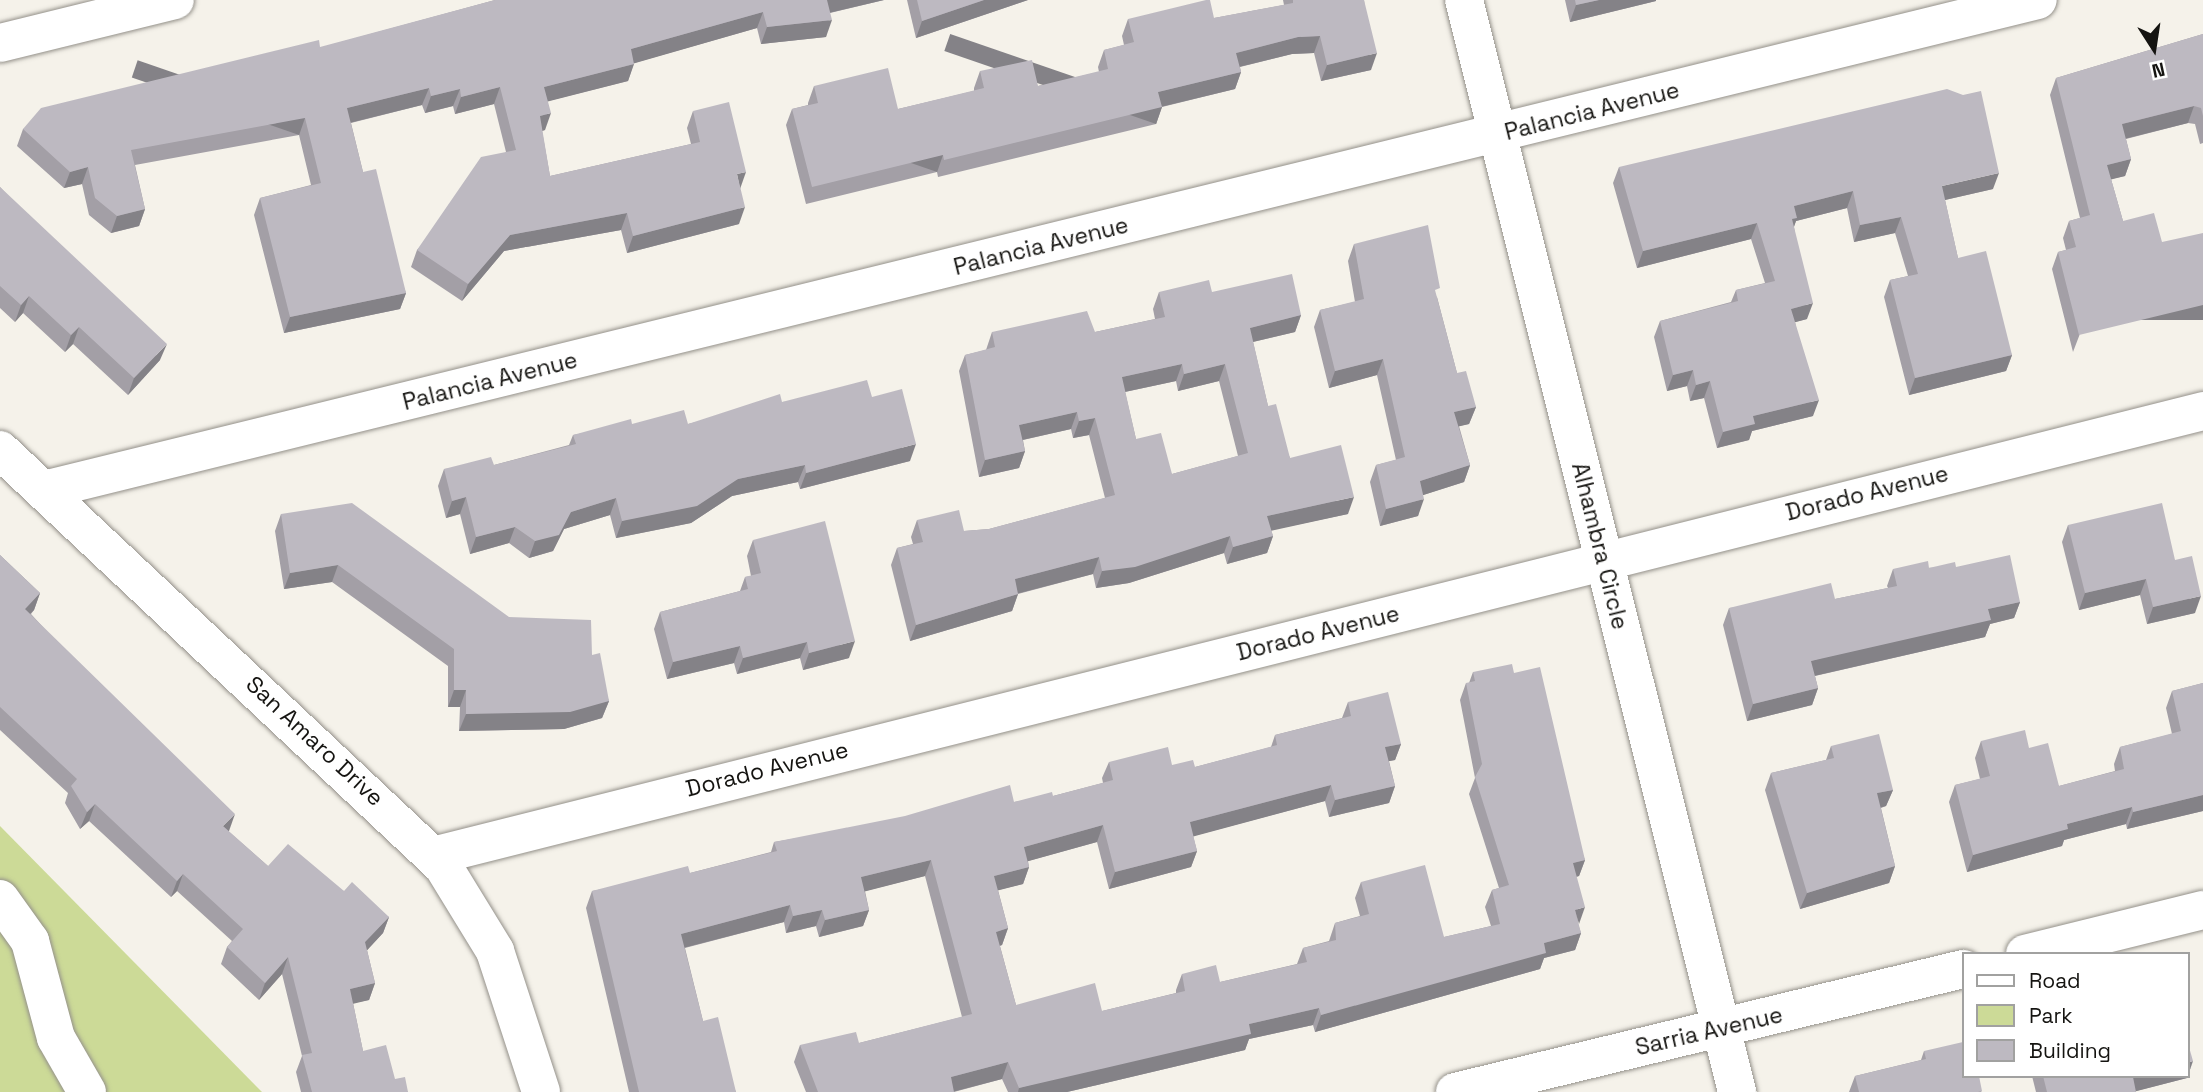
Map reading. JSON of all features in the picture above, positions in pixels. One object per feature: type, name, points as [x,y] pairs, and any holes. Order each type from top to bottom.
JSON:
[{"type":"street","points":[[0,43],[175,0]]},
{"type":"street","name":"Alhambra Circle","points":[[1464,0],[1737,1092]]},
{"type":"street","name":"Palancia Avenue","points":[[44,490],[2038,0]]},
{"type":"street","name":"Dorado Avenue","points":[[433,856],[2203,411]]},
{"type":"street","name":"San Amaro Drive","points":[[0,450],[433,856],[465,895],[495,951],[541,1092]]},
{"type":"street","points":[[0,899],[30,941],[57,1038],[87,1092]]},
{"type":"street","points":[[2033,952],[2203,910]]},
{"type":"street","name":"Sarria Avenue","points":[[1455,1092],[1962,969]]},
{"type":"green space","points":[[0,826],[262,1092],[0,1092]]},
{"type":"building","points":[[495,0],[827,0],[832,20],[767,27],[763,12],[631,49],[634,64],[544,87],[551,113],[540,116],[550,176],[700,142],[693,111],[729,102],[746,172],[737,174],[745,207],[633,236],[627,213],[510,235],[468,284],[417,250],[481,157],[516,150],[500,87],[461,97],[460,89],[431,96],[429,88],[347,108],[363,172],[376,169],[406,293],[290,317],[260,198],[321,183],[305,118],[131,150],[145,209],[117,216],[95,198],[88,167],[70,172],[23,129],[41,108],[319,40],[320,47]]},
{"type":"building","points":[[917,0],[984,0],[922,21]]},
{"type":"building","points":[[1210,0],[1214,18],[1293,3],[1293,0],[1364,0],[1377,53],[1327,65],[1320,36],[1298,37],[1236,53],[1241,72],[1158,92],[1162,107],[944,160],[943,155],[812,187],[792,109],[818,103],[814,86],[888,68],[898,109],[984,88],[980,71],[1032,60],[1038,86],[1108,69],[1104,50],[1134,42],[1128,19]]},
{"type":"building","points":[[1575,0],[1599,0],[1576,5]]},
{"type":"building","points":[[2203,34],[2203,116],[2201,108],[2194,106],[2122,124],[2131,159],[2107,165],[2123,221],[2154,213],[2162,242],[2203,233],[2203,305],[2079,335],[2058,252],[2076,247],[2069,221],[2090,215],[2056,78]]},
{"type":"building","points":[[1947,89],[1963,95],[1981,91],[1999,173],[1942,186],[1958,258],[1986,251],[2012,355],[1915,378],[1890,280],[1918,274],[1901,217],[1860,225],[1853,191],[1794,206],[1797,218],[1792,219],[1813,303],[1791,309],[1819,400],[1753,416],[1755,424],[1723,432],[1710,381],[1696,385],[1693,370],[1673,375],[1660,321],[1738,301],[1736,290],[1775,281],[1757,223],[1643,251],[1619,167]]},
{"type":"building","points":[[0,187],[167,344],[134,378],[79,327],[71,335],[29,296],[21,305],[0,286]]},
{"type":"building","points":[[1428,225],[1440,288],[1435,290],[1457,373],[1466,371],[1476,407],[1454,412],[1470,465],[1420,481],[1424,499],[1386,509],[1376,465],[1405,457],[1383,359],[1335,371],[1320,310],[1364,299],[1354,244]]},
{"type":"building","points":[[1292,274],[1301,315],[1250,328],[1268,406],[1276,404],[1290,458],[1341,445],[1354,497],[1267,516],[1273,536],[1233,547],[1230,536],[1135,567],[1102,571],[1099,557],[1015,579],[1018,594],[916,625],[897,548],[923,542],[917,520],[959,510],[964,531],[989,529],[1115,495],[1095,418],[1079,421],[1077,412],[1019,425],[1025,451],[985,460],[965,355],[995,347],[992,332],[1087,311],[1095,332],[1165,317],[1159,292],[1209,280],[1212,292]],"holes":[[[1182,364],[1184,374],[1225,364],[1248,453],[1172,474],[1161,433],[1136,439],[1122,377]]]},
{"type":"building","points":[[867,380],[872,397],[902,389],[916,444],[806,473],[805,465],[738,479],[697,506],[622,521],[616,498],[571,512],[559,535],[535,541],[515,527],[476,537],[466,497],[452,501],[444,469],[491,457],[494,465],[576,444],[573,435],[631,419],[632,424],[684,410],[688,424],[780,394],[782,402]]},
{"type":"building","points":[[352,503],[509,617],[591,620],[592,655],[600,653],[609,701],[570,712],[466,714],[466,690],[454,690],[454,649],[338,565],[290,573],[281,514]]},
{"type":"building","points":[[2162,503],[2175,560],[2192,556],[2201,596],[2153,607],[2146,579],[2085,593],[2068,525]]},
{"type":"building","points":[[825,521],[855,641],[809,653],[807,642],[743,658],[740,646],[673,662],[660,612],[748,589],[745,577],[761,573],[753,540]]},
{"type":"building","points":[[0,555],[40,593],[25,609],[235,814],[223,826],[268,866],[288,844],[344,891],[352,882],[389,917],[365,942],[375,983],[350,989],[363,1051],[386,1045],[395,1079],[405,1077],[408,1092],[312,1092],[302,1055],[312,1053],[288,957],[265,983],[227,947],[243,929],[183,874],[177,881],[95,804],[87,812],[71,786],[77,779],[0,707]]},
{"type":"building","points":[[2010,555],[2020,602],[1988,609],[1991,620],[1811,661],[1818,688],[1753,704],[1729,608],[1831,583],[1835,599],[1897,586],[1893,569],[1928,561],[1929,568],[1955,562],[1956,567]]},
{"type":"building","points":[[1512,664],[1514,673],[1540,667],[1585,860],[1573,863],[1585,907],[1575,910],[1581,933],[1544,943],[1546,953],[1321,1015],[1319,1008],[1249,1024],[1251,1034],[1019,1088],[1008,1062],[951,1077],[954,1092],[818,1092],[800,1045],[856,1032],[859,1043],[972,1014],[931,860],[861,877],[869,910],[825,920],[822,910],[793,916],[790,905],[681,934],[703,1021],[718,1017],[736,1092],[639,1092],[592,891],[688,866],[690,873],[777,851],[774,842],[905,816],[1010,785],[1014,802],[1052,792],[1053,796],[1113,780],[1109,762],[1168,747],[1172,765],[1193,760],[1195,767],[1277,745],[1275,735],[1351,716],[1348,702],[1388,692],[1401,744],[1385,747],[1395,786],[1335,800],[1331,785],[1190,822],[1197,851],[1115,872],[1103,825],[1024,847],[1029,867],[994,876],[1008,928],[996,932],[1016,1005],[1095,983],[1102,1011],[1185,991],[1182,974],[1216,965],[1220,982],[1307,962],[1303,948],[1336,940],[1335,923],[1369,914],[1361,882],[1425,865],[1444,937],[1500,924],[1492,890],[1509,885],[1475,777],[1482,764],[1466,683],[1475,681],[1473,672]]},
{"type":"building","points":[[2203,683],[2203,795],[2133,812],[2132,807],[2067,824],[2068,829],[1973,855],[1955,785],[1990,776],[1981,741],[2025,730],[2029,748],[2048,743],[2059,786],[2124,769],[2120,747],[2181,731],[2172,691]]},
{"type":"building","points":[[1879,734],[1893,790],[1877,793],[1895,866],[1807,893],[1771,773],[1834,758],[1831,746]]},
{"type":"building","points":[[1962,1042],[1962,1078],[1979,1078],[1982,1091],[1859,1092],[1855,1076],[1926,1059],[1924,1051]]},
{"type":"building","points":[[2189,1047],[2193,1061],[2189,1062]]},
{"type":"building","points":[[2044,1078],[2133,1078],[2136,1092],[2047,1092]]}]
